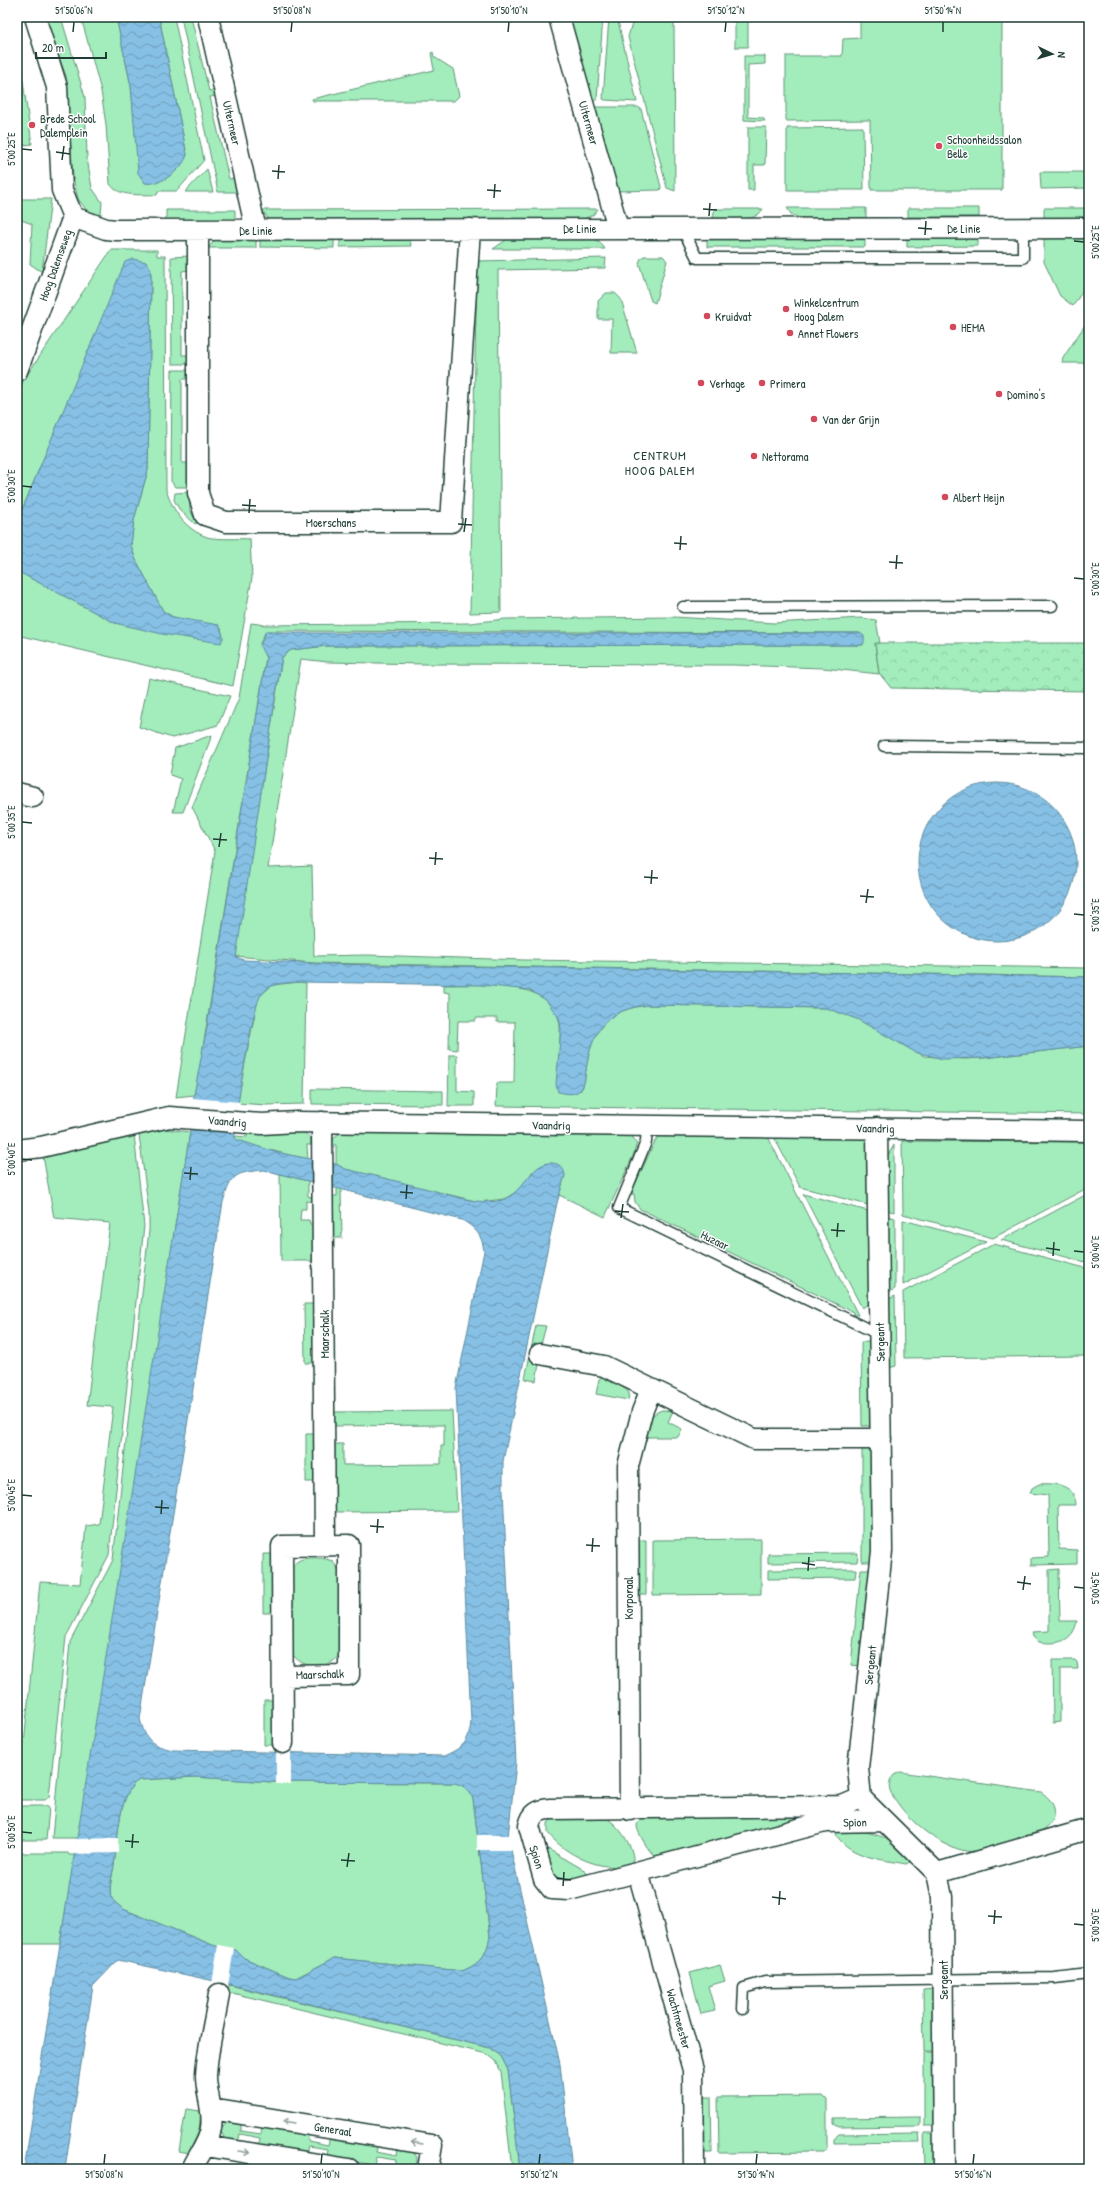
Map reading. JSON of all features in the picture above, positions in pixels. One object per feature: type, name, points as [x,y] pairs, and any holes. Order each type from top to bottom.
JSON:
[{"type":"street","name":"Hoog Dalemseweg","points":[[17,371],[73,217],[62,190],[57,87],[35,17]]},
{"type":"street","name":"Uitermeer","points":[[208,17],[256,230]]},
{"type":"street","name":"Uitermeer","points":[[559,17],[618,228]]},
{"type":"street","name":"De Linie","points":[[73,217],[106,229],[116,230],[1089,228]]},
{"type":"street","name":"Moerschans","points":[[198,230],[198,493],[205,515],[226,522],[451,522],[470,229]]},
{"type":"street","name":"Vaandrig","points":[[17,1150],[41,1147],[155,1120],[176,1117],[250,1123],[322,1122],[1089,1131]]},
{"type":"street","name":"Maarschalk","points":[[322,1122],[325,1546]]},
{"type":"street","name":"Sergeant","points":[[861,1798],[858,1768],[882,1551],[877,1128]]},
{"type":"street","points":[[540,1354],[604,1366],[754,1439],[881,1439]]},
{"type":"street","name":"Korporaal","points":[[630,1810],[628,1466],[642,1412],[651,1389]]},
{"type":"street","name":"Maarschalk","points":[[283,1676],[349,1676],[349,1545],[282,1546],[283,1743]]},
{"type":"street","points":[[861,1798],[937,1873],[1089,1829]]},
{"type":"street","name":"Spion","points":[[861,1798],[842,1806],[630,1810],[538,1810],[531,1817],[529,1826],[544,1879],[552,1889],[570,1890],[824,1822],[884,1821]]},
{"type":"street","name":"Wachtmeester","points":[[638,1872],[693,2070],[694,2169]]},
{"type":"street","name":"Sergeant","points":[[937,1873],[942,1897],[944,2169]]},
{"type":"street","points":[[192,2169],[206,2146],[211,2128],[211,2109],[206,2092],[206,2075],[219,1994]]},
{"type":"street","name":"Generaal","points":[[211,2109],[432,2145],[428,2169]]},
{"type":"street","points":[[206,2146],[348,2169]]},
{"type":"lane","points":[[682,228],[697,258],[898,259],[1023,258],[1023,228]]},
{"type":"lane","points":[[683,607],[1052,606]]},
{"type":"lane","points":[[884,746],[1089,748]]},
{"type":"lane","name":"Huzaar","points":[[647,1126],[646,1142],[619,1208],[880,1335]]},
{"type":"lane","points":[[743,2009],[744,1988],[765,1982],[1055,1978],[1089,1974]]},
{"type":"green space","points":[[44,17],[61,17],[85,97],[87,158],[92,188],[102,202],[101,215],[87,211],[78,199],[73,178],[66,76]]},
{"type":"green space","points":[[81,17],[116,17],[131,86],[135,125],[157,183],[174,172],[187,155],[159,17],[174,17],[204,160],[177,191],[158,191],[157,195],[132,194],[119,191],[110,184],[106,125],[101,91]]},
{"type":"green space","points":[[181,17],[191,17],[209,91],[215,90],[217,96],[210,97],[229,179],[236,178],[239,192],[218,192]]},
{"type":"green space","points":[[568,17],[603,17],[597,99],[593,102]]},
{"type":"green space","points":[[609,17],[617,17],[637,102],[603,99]]},
{"type":"green space","points":[[634,17],[674,17],[675,191],[667,188],[628,37]]},
{"type":"green space","points":[[735,17],[748,17],[748,47],[735,47]]},
{"type":"green space","points":[[860,17],[1002,17],[1002,190],[871,190],[870,120],[786,121],[786,56],[842,56],[843,39],[860,38]]},
{"type":"green space","points":[[433,52],[434,57],[453,69],[459,96],[454,101],[313,101],[312,99],[434,70],[431,53]]},
{"type":"green space","points":[[744,56],[765,56],[765,64],[748,65],[748,117],[763,118],[765,121],[744,120]]},
{"type":"green space","points":[[20,60],[32,144],[17,146],[17,61]]},
{"type":"green space","points":[[594,107],[638,107],[641,109],[661,187],[660,190],[618,191]]},
{"type":"green space","points":[[748,127],[766,127],[765,165],[754,165],[754,190],[748,190]]},
{"type":"green space","points":[[863,127],[864,190],[787,190],[787,128]]},
{"type":"green space","points":[[207,169],[213,192],[185,192]]},
{"type":"green space","points":[[1040,172],[1089,172],[1089,188],[1041,189]]},
{"type":"green space","points":[[17,199],[51,199],[42,272],[30,264],[32,224],[19,219]]},
{"type":"green space","points":[[787,208],[866,208],[866,218],[799,218],[791,214]]},
{"type":"green space","points":[[908,208],[979,208],[979,217],[908,217]]},
{"type":"green space","points":[[1044,208],[1089,208],[1089,218],[1044,218]]},
{"type":"green space","points":[[598,209],[593,215],[583,219],[269,220],[262,210]]},
{"type":"green space","points":[[714,209],[763,209],[754,217],[741,219],[713,218]]},
{"type":"green space","points":[[166,210],[235,210],[235,220],[166,221]]},
{"type":"green space","points":[[260,237],[334,239],[334,248],[260,247]]},
{"type":"green space","points":[[341,237],[410,238],[411,246],[339,247]]},
{"type":"green space","points":[[1044,237],[1089,237],[1089,281],[1073,306],[1060,296],[1044,262]]},
{"type":"green space","points":[[256,238],[256,248],[208,248],[215,240]]},
{"type":"green space","points":[[509,238],[593,239],[600,242],[605,249],[493,249]]},
{"type":"green space","points":[[707,238],[865,238],[865,247],[707,247]]},
{"type":"green space","points":[[907,238],[978,238],[978,246],[907,247]]},
{"type":"green space","points":[[111,250],[157,250],[157,256],[165,256],[166,490],[172,505],[186,524],[199,534],[216,538],[250,539],[252,578],[233,686],[17,635],[17,571],[115,623],[195,639],[223,639],[221,628],[173,617],[163,611],[135,558],[131,545],[134,520],[148,470],[151,276],[148,265],[143,261],[96,333],[17,522],[17,399],[23,381]]},
{"type":"green space","points":[[189,256],[189,270],[182,271],[182,355],[189,355],[189,364],[172,364],[171,257]]},
{"type":"green space","points":[[644,256],[663,256],[667,261],[655,303],[651,301],[639,263],[641,258]]},
{"type":"green space","points":[[606,258],[605,268],[498,270],[501,612],[470,613],[477,261]]},
{"type":"green space","points":[[606,293],[615,293],[621,299],[637,353],[611,353],[612,319],[598,319],[598,301]]},
{"type":"green space","points":[[1089,319],[1088,363],[1062,363],[1063,358]]},
{"type":"green space","points":[[172,370],[189,370],[189,379],[182,379],[182,463],[189,463],[189,487],[175,487],[171,481]]},
{"type":"green space","points":[[189,492],[190,510],[197,523],[195,524],[179,509],[174,500],[175,493]]},
{"type":"green space","points":[[674,617],[774,623],[861,618],[876,620],[880,643],[875,644],[879,674],[823,668],[733,665],[423,664],[328,662],[301,659],[268,868],[312,866],[314,956],[367,955],[525,960],[1089,968],[1089,977],[314,963],[235,956],[282,657],[291,650],[327,646],[863,645],[864,637],[859,633],[266,631],[260,643],[266,658],[199,1072],[194,1095],[176,1097],[215,851],[192,807],[239,698],[251,623],[266,625],[470,623],[505,619]]},
{"type":"green space","points":[[875,643],[1089,643],[1089,691],[891,688],[879,673]]},
{"type":"green space","points":[[149,678],[230,696],[218,725],[172,738],[139,727]]},
{"type":"green space","points":[[212,735],[183,812],[173,812],[181,779],[170,775],[175,748]]},
{"type":"green space","points":[[300,982],[306,983],[304,1104],[266,1105],[237,1103],[258,998],[272,985]]},
{"type":"green space","points":[[444,985],[492,985],[527,990],[541,997],[552,1006],[560,1025],[560,1057],[567,1093],[581,1090],[585,1080],[586,1066],[594,1038],[606,1021],[624,1010],[649,1005],[826,1008],[857,1019],[924,1056],[965,1059],[983,1058],[1089,1046],[1089,1114],[496,1106],[497,1083],[514,1083],[515,1022],[497,1022],[497,1018],[476,1018],[475,1021],[458,1021],[457,1050],[449,1049],[450,993],[444,992]]},
{"type":"green space","points":[[449,1055],[457,1055],[457,1091],[474,1092],[474,1106],[448,1106]]},
{"type":"green space","points":[[312,1089],[443,1091],[443,1105],[312,1104]]},
{"type":"green space","points":[[164,1129],[190,1132],[80,1838],[52,1838],[70,1642],[113,1560],[149,1230],[149,1213],[139,1135]]},
{"type":"green space","points":[[247,1132],[305,1133],[311,1139],[311,1145],[307,1145],[308,1160],[243,1143],[235,1139],[235,1136],[247,1137]]},
{"type":"green space","points":[[342,1132],[630,1134],[637,1143],[633,1156],[605,1217],[559,1195],[565,1175],[532,1172],[526,1182],[515,1193],[504,1199],[479,1202],[345,1169],[336,1164],[336,1145],[332,1145],[334,1137]]},
{"type":"green space","points":[[134,1134],[144,1226],[109,1555],[66,1637],[49,1797],[45,1800],[17,1800],[17,1743],[24,1743],[40,1582],[80,1584],[86,1526],[99,1524],[113,1407],[87,1405],[110,1223],[54,1218],[43,1156]]},
{"type":"green space","points":[[661,1134],[768,1137],[858,1315],[853,1315],[853,1312],[640,1209],[635,1202],[632,1191],[655,1141]]},
{"type":"green space","points":[[774,1137],[868,1137],[868,1205],[800,1187]]},
{"type":"green space","points":[[902,1141],[1089,1142],[1089,1187],[993,1238],[903,1214]]},
{"type":"green space","points":[[894,1145],[894,1212],[887,1210],[887,1157]]},
{"type":"green space","points":[[280,1174],[308,1181],[308,1196],[311,1197],[313,1202],[306,1201],[306,1209],[301,1209],[300,1220],[309,1220],[310,1224],[314,1224],[314,1261],[281,1261]]},
{"type":"green space","points":[[337,1188],[341,1189],[342,1238],[332,1238],[333,1196],[337,1196]]},
{"type":"green space","points":[[1089,1193],[1089,1263],[1001,1240]]},
{"type":"green space","points":[[803,1194],[868,1211],[870,1303],[862,1308]]},
{"type":"green space","points":[[887,1216],[895,1218],[895,1289],[888,1293]]},
{"type":"green space","points":[[903,1220],[986,1242],[903,1285]]},
{"type":"green space","points":[[994,1244],[1089,1269],[1089,1356],[904,1358],[903,1292]]},
{"type":"green space","points":[[895,1296],[896,1366],[889,1368],[889,1299]]},
{"type":"green space","points":[[304,1304],[315,1304],[315,1363],[305,1363]]},
{"type":"green space","points":[[536,1325],[546,1326],[536,1363],[539,1364],[536,1381],[525,1379]]},
{"type":"green space","points":[[861,1342],[870,1342],[871,1426],[862,1426]]},
{"type":"green space","points":[[603,1376],[627,1390],[629,1393],[628,1400],[596,1394],[599,1379]]},
{"type":"green space","points":[[662,1410],[673,1411],[668,1422],[682,1429],[678,1437],[644,1437],[651,1417]]},
{"type":"green space","points":[[452,1411],[457,1511],[334,1512],[334,1444],[343,1444],[343,1465],[441,1464],[441,1446],[444,1446],[444,1425],[334,1426],[334,1412]]},
{"type":"green space","points":[[306,1434],[316,1434],[316,1482],[306,1482]]},
{"type":"green space","points":[[872,1448],[872,1562],[862,1562],[862,1449]]},
{"type":"green space","points":[[1039,1484],[1063,1486],[1072,1493],[1075,1498],[1076,1505],[1058,1505],[1059,1549],[1077,1550],[1077,1564],[1031,1565],[1031,1558],[1049,1557],[1048,1495],[1030,1493],[1032,1488]]},
{"type":"green space","points":[[761,1539],[761,1594],[653,1595],[653,1540]]},
{"type":"green space","points":[[637,1540],[646,1540],[646,1595],[637,1595]]},
{"type":"green space","points":[[858,1553],[857,1562],[768,1563],[768,1554]]},
{"type":"green space","points":[[263,1554],[273,1554],[273,1613],[263,1613]]},
{"type":"green space","points":[[308,1558],[322,1558],[333,1561],[339,1571],[339,1655],[329,1664],[315,1666],[301,1662],[292,1653],[291,1570],[293,1565],[300,1560]]},
{"type":"green space","points":[[856,1569],[855,1578],[768,1579],[768,1570]]},
{"type":"green space","points":[[861,1569],[871,1569],[860,1666],[851,1665]]},
{"type":"green space","points":[[1059,1569],[1060,1621],[1077,1621],[1072,1634],[1068,1638],[1052,1643],[1039,1642],[1033,1637],[1032,1632],[1049,1631],[1049,1570]]},
{"type":"green space","points":[[1052,1660],[1075,1660],[1077,1662],[1078,1669],[1060,1669],[1060,1722],[1053,1723]]},
{"type":"green space","points":[[264,1700],[274,1700],[277,1745],[264,1745]]},
{"type":"green space","points":[[900,1772],[1041,1792],[1052,1803],[1054,1808],[1054,1817],[1044,1830],[1025,1839],[982,1851],[972,1852],[961,1850],[941,1842],[931,1836],[913,1821],[899,1805],[889,1787],[891,1779],[894,1775]]},
{"type":"green space","points":[[195,1777],[272,1782],[455,1783],[464,1787],[469,1791],[473,1799],[490,1936],[485,1954],[474,1965],[462,1971],[334,1958],[296,1978],[289,1977],[244,1958],[236,1950],[215,1946],[123,1909],[116,1904],[110,1895],[110,1892],[119,1827],[123,1804],[127,1794],[132,1786],[139,1780]]},
{"type":"green space","points":[[17,1806],[46,1806],[49,1808],[46,1840],[17,1840]]},
{"type":"green space","points":[[796,1816],[797,1820],[656,1857],[650,1852],[644,1843],[637,1826],[638,1822],[642,1818]]},
{"type":"green space","points":[[553,1818],[606,1818],[620,1830],[624,1836],[631,1849],[633,1860],[628,1865],[618,1867],[606,1866],[595,1864],[574,1855],[555,1841],[548,1833],[548,1823]]},
{"type":"green space","points":[[837,1830],[871,1833],[886,1839],[906,1856],[910,1862],[906,1864],[886,1861],[858,1853],[843,1843],[836,1835]]},
{"type":"green space","points":[[548,1849],[586,1871],[587,1875],[568,1880],[557,1878],[548,1860],[545,1850]]},
{"type":"green space","points":[[17,1853],[68,1853],[69,1855],[75,1855],[60,1944],[17,1944]]},
{"type":"green space","points":[[720,1965],[725,1981],[708,1986],[715,2011],[701,2014],[690,1973]]},
{"type":"green space","points":[[229,1985],[490,2048],[501,2056],[508,2070],[520,2169],[512,2169],[501,2072],[496,2061],[487,2054],[228,1992]]},
{"type":"green space","points":[[933,1989],[934,2052],[924,2052],[923,1990]]},
{"type":"green space","points":[[924,2053],[934,2053],[934,2126],[924,2126]]},
{"type":"green space","points":[[823,2096],[827,2100],[827,2148],[823,2152],[719,2153],[718,2097]]},
{"type":"green space","points":[[702,2097],[711,2097],[712,2153],[703,2153]]},
{"type":"green space","points":[[186,2109],[201,2111],[199,2131],[189,2153],[179,2151]]},
{"type":"green space","points":[[920,2117],[920,2126],[839,2127],[834,2124],[834,2118]]},
{"type":"green space","points":[[228,2121],[241,2122],[241,2131],[261,2134],[262,2126],[309,2133],[308,2141],[328,2145],[330,2137],[378,2144],[376,2152],[397,2156],[398,2148],[405,2149],[416,2155],[417,2162],[412,2169],[395,2168],[396,2160],[376,2157],[374,2165],[327,2157],[328,2149],[308,2146],[306,2154],[259,2146],[260,2138],[240,2134],[238,2143],[225,2139],[221,2132],[222,2127]]},
{"type":"green space","points":[[919,2133],[920,2142],[834,2143],[834,2138],[839,2134]]},
{"type":"green space","points":[[924,2133],[935,2133],[935,2169],[925,2169]]},
{"type":"water","points":[[116,17],[159,17],[187,155],[181,166],[176,171],[158,182],[145,183],[138,173],[131,86]]},
{"type":"water","points":[[133,259],[146,262],[150,267],[151,276],[148,470],[134,520],[131,545],[135,558],[163,611],[173,617],[219,625],[223,636],[221,643],[162,634],[115,623],[17,571],[17,522],[125,262]]},
{"type":"water","points":[[266,631],[286,633],[860,633],[864,636],[864,643],[861,645],[327,646],[291,650],[282,657],[236,957],[244,960],[326,964],[1089,977],[1089,1046],[983,1058],[943,1059],[915,1052],[857,1019],[826,1008],[649,1005],[634,1007],[622,1011],[612,1017],[597,1032],[592,1043],[583,1086],[577,1092],[569,1094],[558,1092],[556,1084],[561,1029],[559,1018],[546,1000],[529,990],[481,985],[300,982],[274,985],[261,995],[253,1019],[244,1065],[237,1112],[235,1139],[275,1152],[336,1164],[345,1169],[474,1201],[484,1202],[502,1200],[510,1196],[535,1170],[542,1165],[549,1163],[557,1164],[565,1173],[557,1203],[503,1461],[503,1490],[516,1763],[508,1837],[560,2064],[572,2169],[520,2169],[508,2070],[501,2056],[490,2048],[228,1984],[118,1960],[93,1986],[65,2169],[24,2169],[190,1132],[194,1095],[206,1032],[266,658],[260,646]],"holes":[[[264,1170],[462,1220],[471,1226],[482,1240],[484,1251],[456,1388],[471,1721],[469,1734],[464,1743],[456,1750],[444,1756],[173,1750],[159,1746],[150,1741],[142,1726],[140,1719],[223,1202],[229,1185],[236,1176],[247,1172]],[[195,1777],[272,1782],[455,1783],[464,1787],[469,1791],[473,1799],[490,1936],[485,1954],[474,1965],[462,1971],[334,1958],[296,1978],[289,1977],[244,1958],[236,1950],[215,1946],[123,1909],[113,1900],[110,1892],[119,1827],[123,1804],[127,1794],[132,1786],[139,1780]]]},
{"type":"water","points":[[1005,783],[1020,786],[1034,792],[1053,806],[1063,818],[1073,839],[1076,862],[1073,885],[1063,906],[1053,918],[1041,928],[1020,938],[1005,941],[989,941],[974,938],[953,928],[941,918],[931,906],[921,885],[919,877],[918,854],[921,839],[931,818],[941,806],[953,796],[974,786],[982,784]]},
{"type":"pier","points":[[192,1098],[240,1102],[237,1132],[189,1128]]},
{"type":"pier","points":[[276,1750],[291,1751],[291,1784],[276,1784]]},
{"type":"pier","points":[[477,1835],[511,1835],[513,1850],[477,1850]]},
{"type":"pier","points":[[118,1838],[118,1853],[73,1854],[76,1839]]},
{"type":"pier","points":[[218,1945],[234,1948],[228,1986],[212,1984]]},
{"type":"place","name":"Brede School Dalemplein","points":[[32,125]]},
{"type":"place","name":"Schoonheidssalon Belle","points":[[939,146]]},
{"type":"place","name":"Winkelcentrum Hoog Dalem","points":[[786,309]]},
{"type":"place","name":"Kruidvat","points":[[707,316]]},
{"type":"place","name":"HEMA","points":[[953,327]]},
{"type":"place","name":"Annet Flowers","points":[[790,333]]},
{"type":"place","name":"Verhage","points":[[701,383]]},
{"type":"place","name":"Primera","points":[[762,383]]},
{"type":"place","name":"Domino's","points":[[999,394]]},
{"type":"place","name":"Van der Grijn","points":[[814,419]]},
{"type":"place","name":"Nettorama","points":[[754,456]]},
{"type":"place","name":"Albert Heijn","points":[[945,497]]},
{"type":"district","name":"CENTRUM HOOG DALEM","points":[[660,462]]}]
